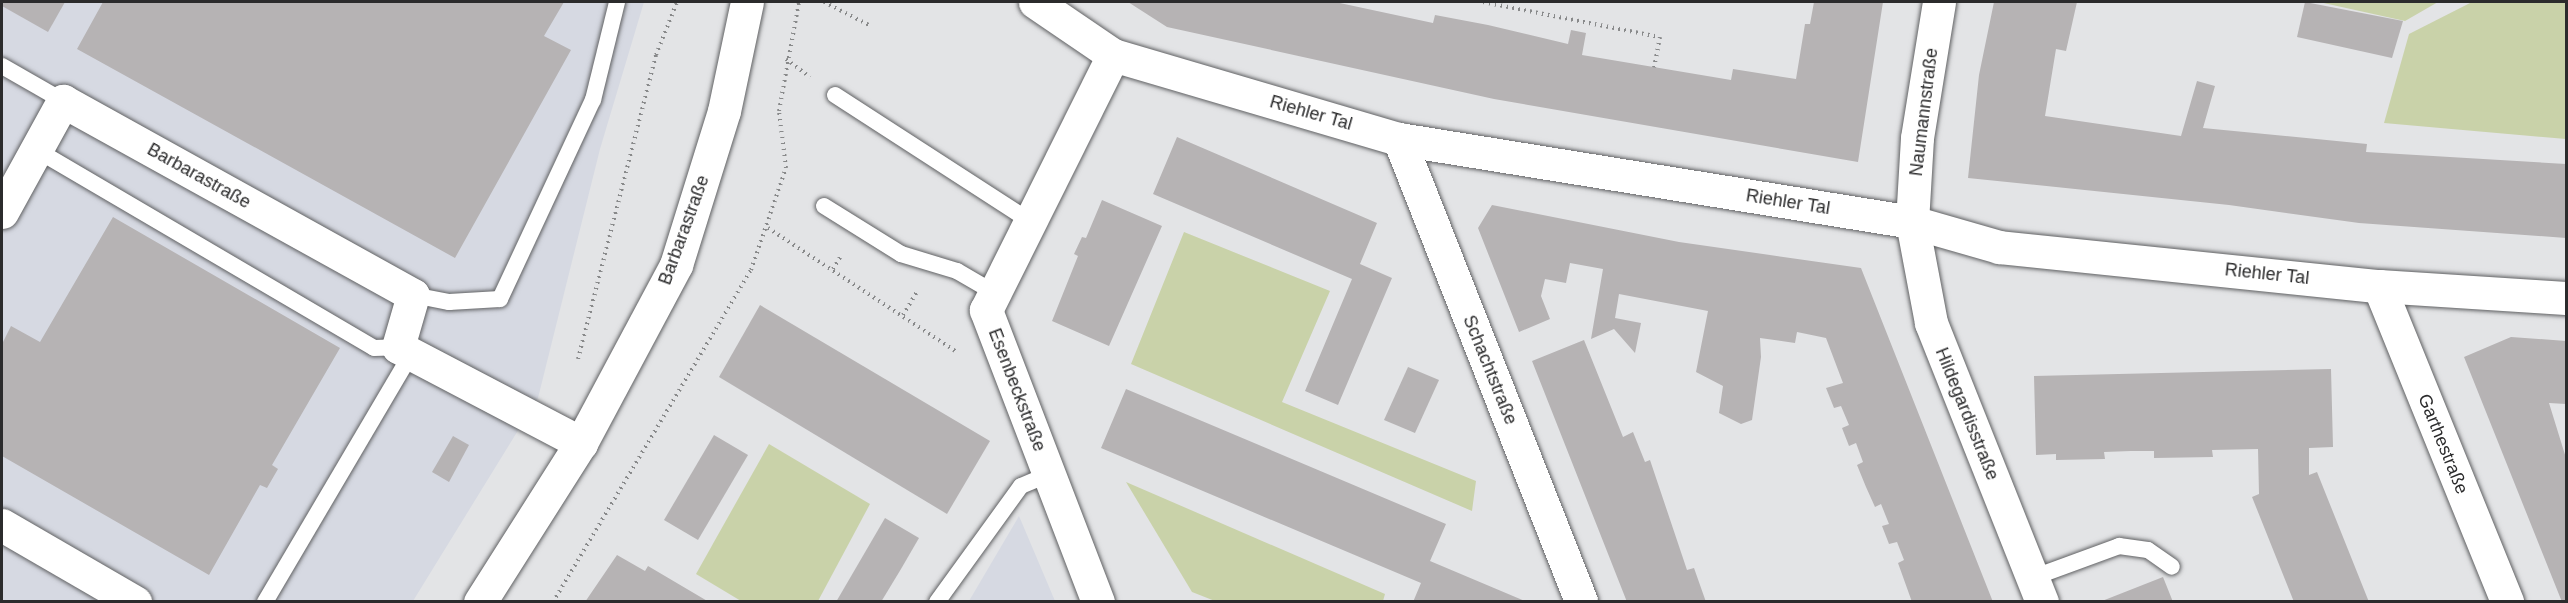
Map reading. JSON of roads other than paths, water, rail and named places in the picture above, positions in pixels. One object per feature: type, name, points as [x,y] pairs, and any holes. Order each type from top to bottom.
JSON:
[{"type":"street","name":"Barbarastraße","points":[[480,602],[581,443],[676,265],[724,111],[747,2]]},
{"type":"street","name":"Riehler Tal","points":[[1035,2],[1113,55],[1399,139],[1912,222],[1999,247],[2379,286],[2566,298]]},
{"type":"street","name":"Naumannstraße","points":[[1912,222],[1917,138],[1939,2]]},
{"type":"street","name":"Esenbeckstraße","points":[[1098,602],[986,310],[1113,55]]},
{"type":"street","name":"Barbarastraße","points":[[63,101],[413,295]]},
{"type":"street","points":[[2,212],[63,101]]},
{"type":"street","name":"Schachtstraße","points":[[1399,139],[1581,602]]},
{"type":"street","name":"Hildegardisstraße","points":[[1912,222],[1931,323],[2037,590]]},
{"type":"street","name":"Garthestraße","points":[[2379,286],[2507,602]]},
{"type":"street","points":[[413,295],[404,351],[581,443]]},
{"type":"street","points":[[2,525],[135,602]]},
{"type":"lane","points":[[413,295],[449,302],[500,299],[593,100],[617,2]]},
{"type":"lane","name":"Barbarastraße","points":[[2,66],[63,101]]},
{"type":"lane","points":[[835,95],[1030,221]]},
{"type":"lane","points":[[35,150],[374,348],[404,351],[265,602]]},
{"type":"lane","points":[[824,206],[901,254],[957,271],[995,293]]},
{"type":"lane","points":[[937,602],[1021,486],[1049,474]]},
{"type":"lane","points":[[2037,590],[2119,546],[2148,550],[2172,567]]}]
